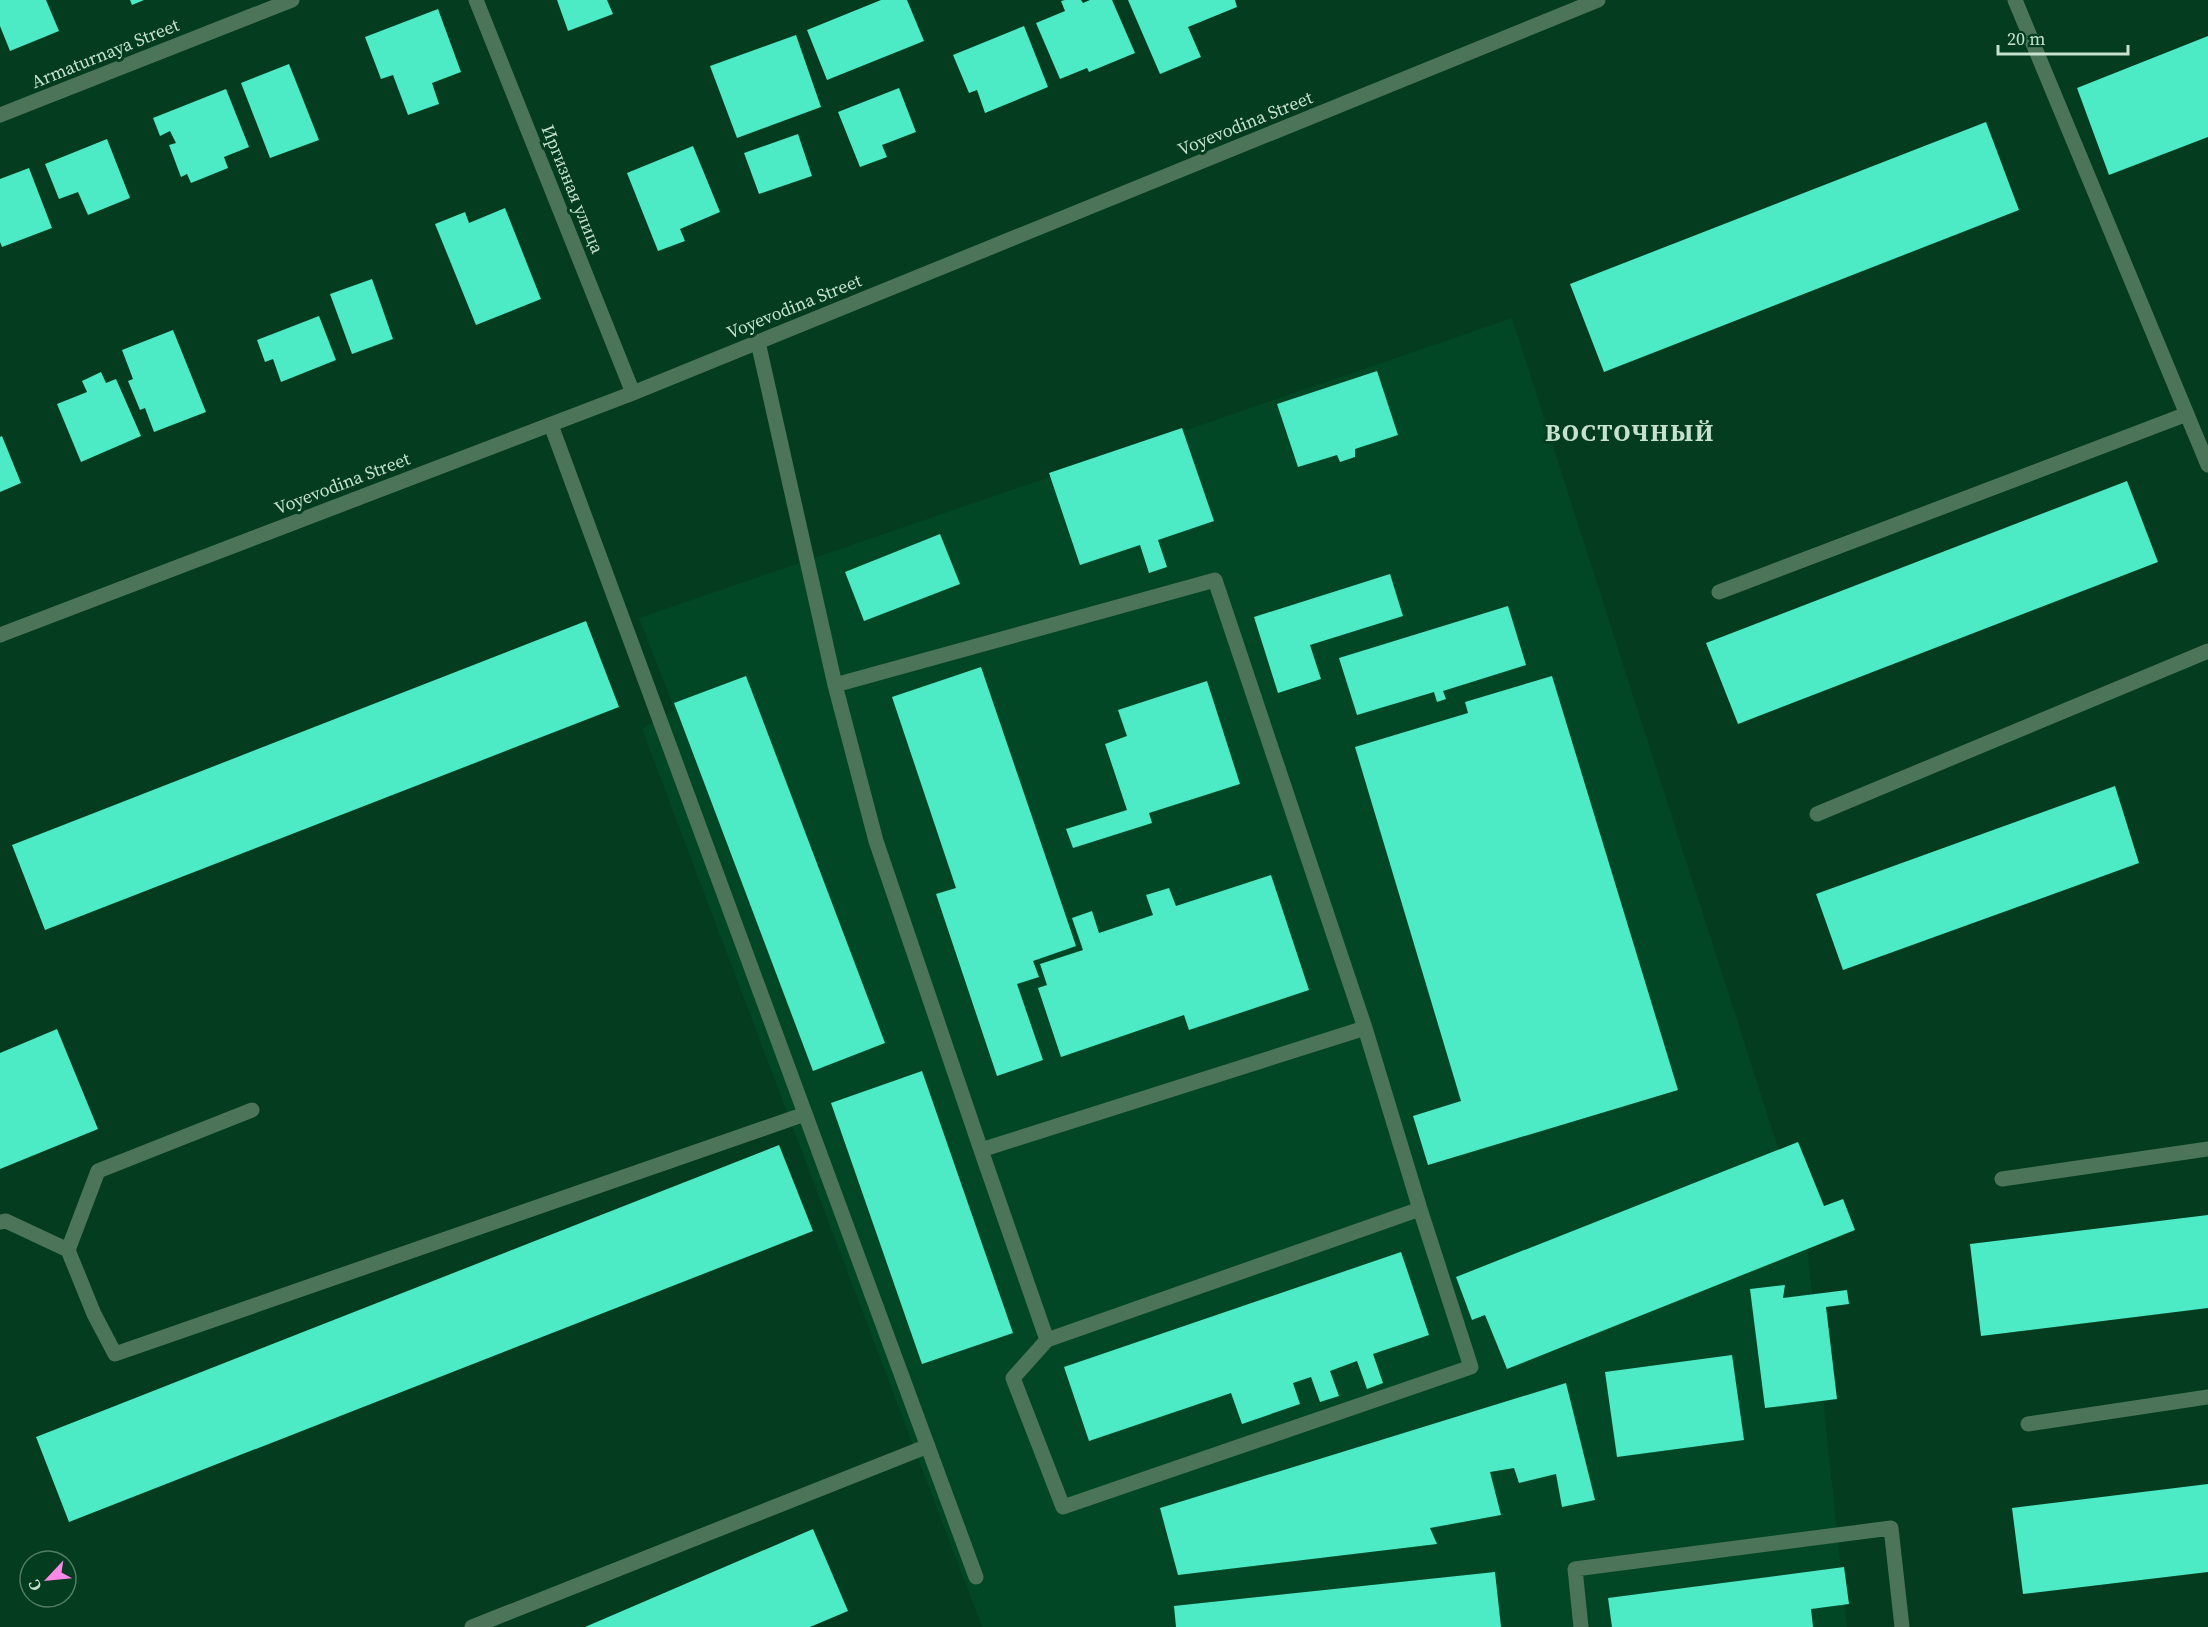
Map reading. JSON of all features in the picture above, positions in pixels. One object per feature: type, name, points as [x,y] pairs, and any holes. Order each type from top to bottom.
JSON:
[{"type":"street","name":"Armaturnaya Street","points":[[0,115],[292,0]]},
{"type":"street","name":"Иргизная улица","points":[[476,0],[633,393]]},
{"type":"street","name":"Voyevodina Street","points":[[0,635],[633,393],[1598,0]]},
{"type":"street","points":[[2015,0],[2208,465]]},
{"type":"street","points":[[758,342],[835,685],[876,841],[1047,1340]]},
{"type":"street","points":[[1719,592],[2187,414]]},
{"type":"street","points":[[551,425],[976,1577]]},
{"type":"street","points":[[835,685],[1215,580],[1365,1028],[1471,1367],[1063,1508],[1013,1378],[1047,1340],[1420,1209]]},
{"type":"street","points":[[1817,814],[2208,651]]},
{"type":"street","points":[[981,1150],[1365,1028]]},
{"type":"street","points":[[68,1250],[98,1171],[252,1110]]},
{"type":"street","points":[[0,1222],[6,1221],[68,1250],[94,1314],[115,1354],[805,1114]]},
{"type":"street","points":[[2002,1179],[2208,1149]]},
{"type":"street","points":[[2028,1424],[2208,1397]]},
{"type":"street","points":[[472,1627],[928,1446]]},
{"type":"street","points":[[1581,1627],[1575,1569],[1891,1528],[1902,1627]]},
{"type":"shaded area","points":[[1512,318],[1806,1235],[1847,1627],[982,1627],[642,729],[675,710],[639,618]]},
{"type":"building","points":[[0,0],[46,0],[59,31],[10,51],[0,26]]},
{"type":"building","points":[[130,0],[144,0],[132,5]]},
{"type":"building","points":[[557,0],[607,0],[613,14],[568,31]]},
{"type":"building","points":[[881,0],[907,0],[924,41],[827,80],[807,30]]},
{"type":"building","points":[[1081,0],[1083,3],[1090,0],[1112,0],[1135,53],[1089,72],[1087,68],[1060,79],[1036,23],[1065,11],[1061,1]]},
{"type":"building","points":[[1128,0],[1235,0],[1237,7],[1188,27],[1201,57],[1160,74]]},
{"type":"building","points":[[438,9],[461,72],[432,83],[439,104],[408,115],[393,75],[381,79],[365,37]]},
{"type":"building","points":[[1024,26],[1048,87],[985,113],[977,90],[969,93],[953,55]]},
{"type":"building","points":[[796,35],[821,107],[737,138],[710,66]]},
{"type":"building","points":[[2208,36],[2208,137],[2109,175],[2077,88]]},
{"type":"building","points":[[289,64],[319,140],[270,158],[241,83]]},
{"type":"building","points":[[899,88],[916,132],[882,145],[887,157],[860,167],[838,112]]},
{"type":"building","points":[[226,89],[249,147],[224,157],[228,168],[191,183],[187,174],[181,177],[169,145],[176,143],[170,131],[160,136],[153,118]]},
{"type":"building","points":[[1986,122],[2019,210],[1604,372],[1570,284]]},
{"type":"building","points":[[798,134],[812,176],[759,194],[744,153]]},
{"type":"building","points":[[107,139],[130,198],[88,215],[78,192],[59,199],[45,164]]},
{"type":"building","points":[[693,146],[720,212],[680,229],[685,241],[658,251],[627,173]]},
{"type":"building","points":[[29,168],[52,228],[2,247],[0,242],[0,179]]},
{"type":"building","points":[[505,208],[541,299],[476,325],[435,224],[465,212],[469,223]]},
{"type":"building","points":[[372,279],[393,339],[352,354],[330,294]]},
{"type":"building","points":[[319,316],[336,360],[281,382],[273,359],[265,362],[257,340]]},
{"type":"building","points":[[173,330],[206,412],[154,432],[145,408],[140,410],[128,381],[133,379],[122,350]]},
{"type":"building","points":[[1377,371],[1398,435],[1355,449],[1355,457],[1340,462],[1337,455],[1298,467],[1277,404]]},
{"type":"building","points":[[101,372],[106,383],[116,379],[141,436],[81,462],[57,404],[87,392],[82,381]]},
{"type":"building","points":[[1182,428],[1214,521],[1158,540],[1167,567],[1149,573],[1140,545],[1080,565],[1049,473]]},
{"type":"building","points":[[2,436],[21,483],[0,492],[0,437]]},
{"type":"building","points":[[2127,481],[2158,562],[1738,724],[1706,643]]},
{"type":"building","points":[[940,534],[960,584],[864,621],[845,572]]},
{"type":"building","points":[[1390,574],[1403,616],[1310,645],[1321,679],[1278,693],[1254,617]]},
{"type":"building","points":[[1508,606],[1526,665],[1443,691],[1446,699],[1437,702],[1434,692],[1357,715],[1339,658]]},
{"type":"building","points":[[586,621],[619,707],[45,930],[12,845]]},
{"type":"building","points":[[981,667],[1076,946],[1033,961],[1039,977],[1017,984],[1043,1060],[997,1076],[936,894],[956,888],[892,697]]},
{"type":"building","points":[[746,676],[885,1043],[813,1071],[674,703]]},
{"type":"building","points":[[1552,676],[1678,1090],[1428,1165],[1413,1116],[1461,1101],[1355,747],[1468,713],[1465,702]]},
{"type":"building","points":[[1207,681],[1240,784],[1149,813],[1152,823],[1073,848],[1066,829],[1127,810],[1105,744],[1127,736],[1118,710]]},
{"type":"building","points":[[2115,786],[2139,863],[1843,970],[1816,894]]},
{"type":"building","points":[[1271,875],[1309,990],[1189,1030],[1184,1015],[1061,1057],[1038,988],[1047,985],[1040,964],[1083,950],[1072,918],[1092,911],[1099,933],[1153,915],[1146,895],[1169,888],[1176,906]]},
{"type":"building","points":[[57,1029],[98,1129],[0,1169],[0,1053]]},
{"type":"building","points":[[922,1071],[1013,1333],[922,1364],[831,1103]]},
{"type":"building","points":[[1798,1142],[1824,1206],[1843,1199],[1855,1230],[1507,1369],[1485,1315],[1472,1320],[1456,1277]]},
{"type":"building","points":[[779,1145],[813,1231],[69,1522],[36,1437]]},
{"type":"building","points":[[2208,1215],[2208,1308],[1981,1336],[1970,1244]]},
{"type":"building","points":[[1401,1252],[1429,1335],[1373,1354],[1383,1383],[1367,1389],[1357,1361],[1330,1371],[1339,1396],[1320,1402],[1311,1377],[1293,1383],[1300,1404],[1242,1424],[1231,1393],[1089,1441],[1064,1367]]},
{"type":"building","points":[[1785,1285],[1783,1298],[1847,1290],[1849,1304],[1826,1307],[1837,1399],[1765,1408],[1750,1289]]},
{"type":"building","points":[[1732,1355],[1744,1440],[1617,1457],[1605,1372]]},
{"type":"building","points":[[1566,1383],[1595,1500],[1562,1507],[1556,1474],[1519,1483],[1514,1468],[1490,1472],[1501,1515],[1430,1528],[1437,1544],[1178,1575],[1160,1508]]},
{"type":"building","points":[[2208,1484],[2208,1572],[2023,1594],[2012,1508]]},
{"type":"building","points":[[813,1529],[848,1611],[810,1627],[585,1627]]},
{"type":"building","points":[[1844,1567],[1849,1604],[1811,1609],[1813,1627],[1612,1627],[1608,1598]]},
{"type":"building","points":[[1495,1572],[1501,1627],[1176,1627],[1174,1606]]},
{"type":"district","name":"ВОСТОЧНЫЙ","points":[[1630,432]]}]
